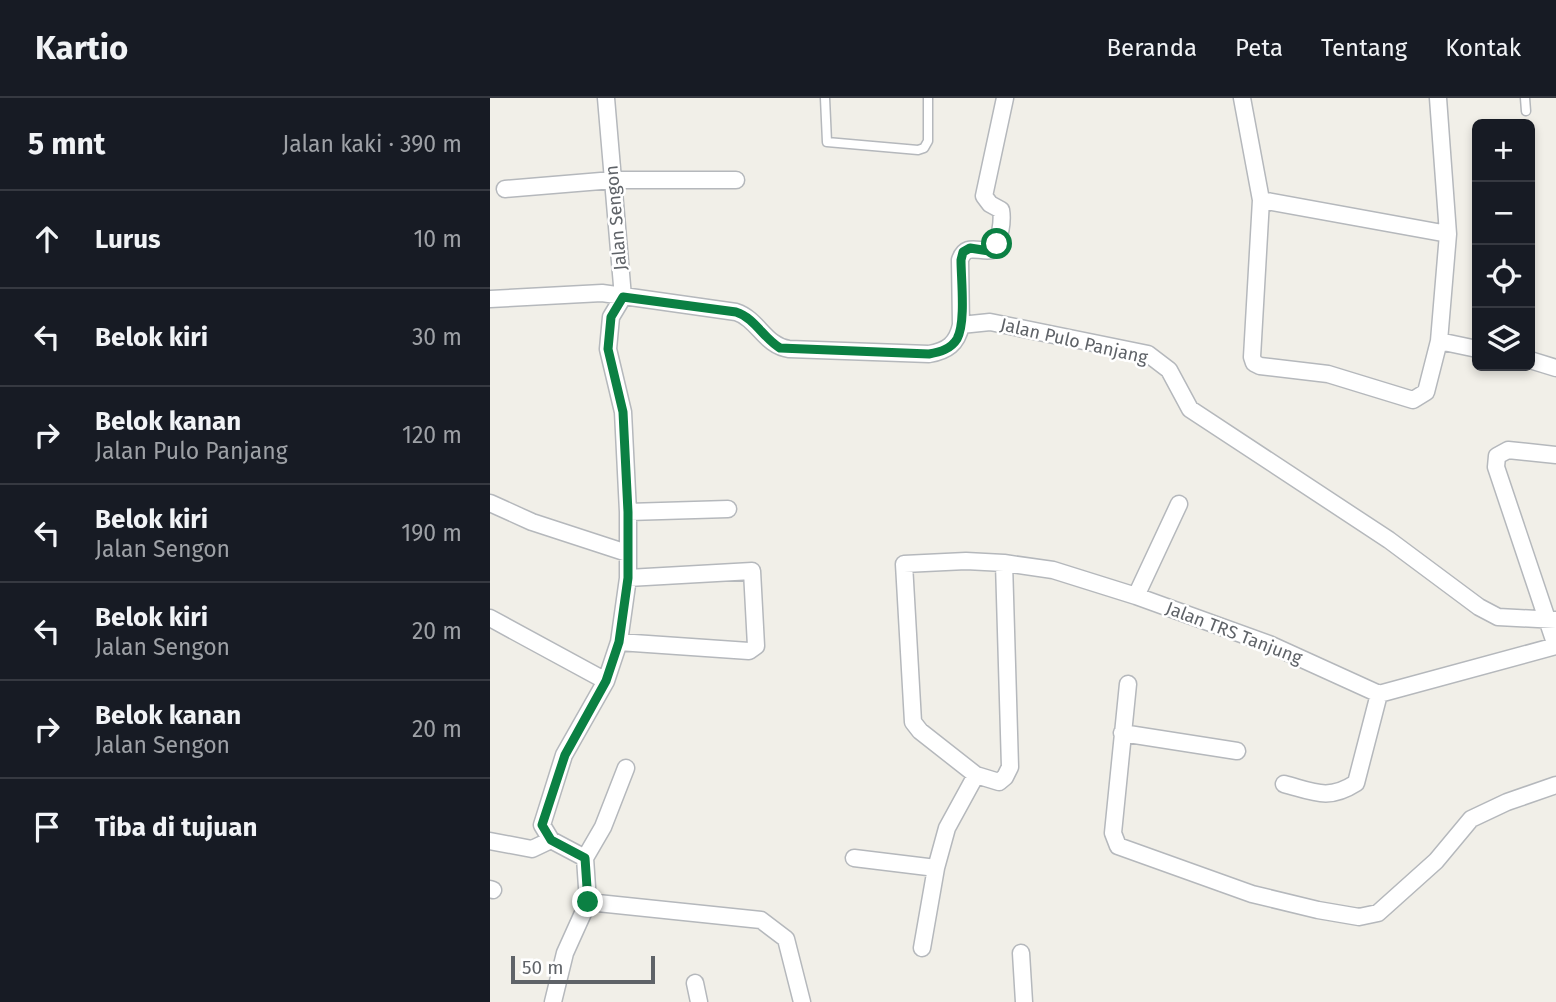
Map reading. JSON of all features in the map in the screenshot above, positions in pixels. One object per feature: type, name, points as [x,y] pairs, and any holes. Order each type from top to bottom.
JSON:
[{"type":"street","name":"Jalan Sengon","points":[[551,840],[542,825],[565,755],[606,681],[619,642],[628,578],[623,412],[608,349],[611,317],[623,297],[606,98]]},
{"type":"street","points":[[490,299],[602,293],[744,314],[773,344],[789,349],[929,354],[942,352],[958,337],[961,325],[963,252],[970,248],[993,250],[997,244],[1001,209],[990,204],[984,196],[1005,98]]},
{"type":"street","points":[[1242,98],[1261,200],[1252,358],[1254,363],[1328,374],[1413,400],[1426,392],[1439,341],[1448,234],[1438,98]]},
{"type":"street","points":[[505,189],[612,180],[736,180]]},
{"type":"street","points":[[1261,200],[1448,234]]},
{"type":"street","name":"Jalan Pulo Panjang","points":[[961,325],[990,322],[1148,354],[1169,370],[1191,410],[1389,540],[1479,607],[1498,617],[1553,620]]},
{"type":"street","points":[[1439,341],[1472,348]]},
{"type":"street","points":[[1535,362],[1556,368]]},
{"type":"street","points":[[1284,784],[1325,795],[1342,792],[1356,783],[1379,694],[1556,646],[1553,620],[1496,467],[1497,456],[1507,450],[1556,455]]},
{"type":"street","points":[[490,503],[532,522],[626,553]]},
{"type":"street","points":[[1136,596],[1179,504]]},
{"type":"street","points":[[628,512],[729,509]]},
{"type":"street","name":"Jalan TRS Tanjung","points":[[976,775],[920,731],[914,722],[904,564],[966,561],[1053,570],[1136,596],[1269,644],[1379,694]]},
{"type":"street","points":[[922,948],[936,867],[947,828],[976,775],[999,782],[1005,777],[1010,766],[1004,563]]},
{"type":"street","points":[[619,642],[749,651],[756,646],[752,571],[628,578]]},
{"type":"street","points":[[490,618],[606,681]]},
{"type":"street","points":[[1128,684],[1112,833],[1118,846],[1252,894],[1318,910],[1359,917],[1378,913],[1436,861],[1471,819],[1507,802],[1556,785]]},
{"type":"street","points":[[1122,733],[1237,751]]},
{"type":"street","points":[[553,1002],[565,953],[588,902],[585,858],[603,827],[626,768]]},
{"type":"street","points":[[490,841],[532,849],[551,840],[585,858]]},
{"type":"street","points":[[854,858],[936,867]]},
{"type":"street","points":[[588,902],[761,920],[786,939],[802,1002]]},
{"type":"street","points":[[1021,953],[1024,1002]]},
{"type":"street","points":[[695,983],[699,1002]]},
{"type":"lane","points":[[825,98],[827,142],[918,150],[924,149],[928,141],[928,98]]},
{"type":"lane","points":[[1525,98],[1526,111]]},
{"type":"route","points":[[588,902],[585,858],[551,840],[542,825],[565,755],[606,681],[619,642],[628,578],[628,512],[623,412],[608,349],[611,317],[623,297],[744,314],[780,348],[929,354],[942,352],[958,337],[961,325],[963,252],[970,248],[989,251],[997,244]]}]
